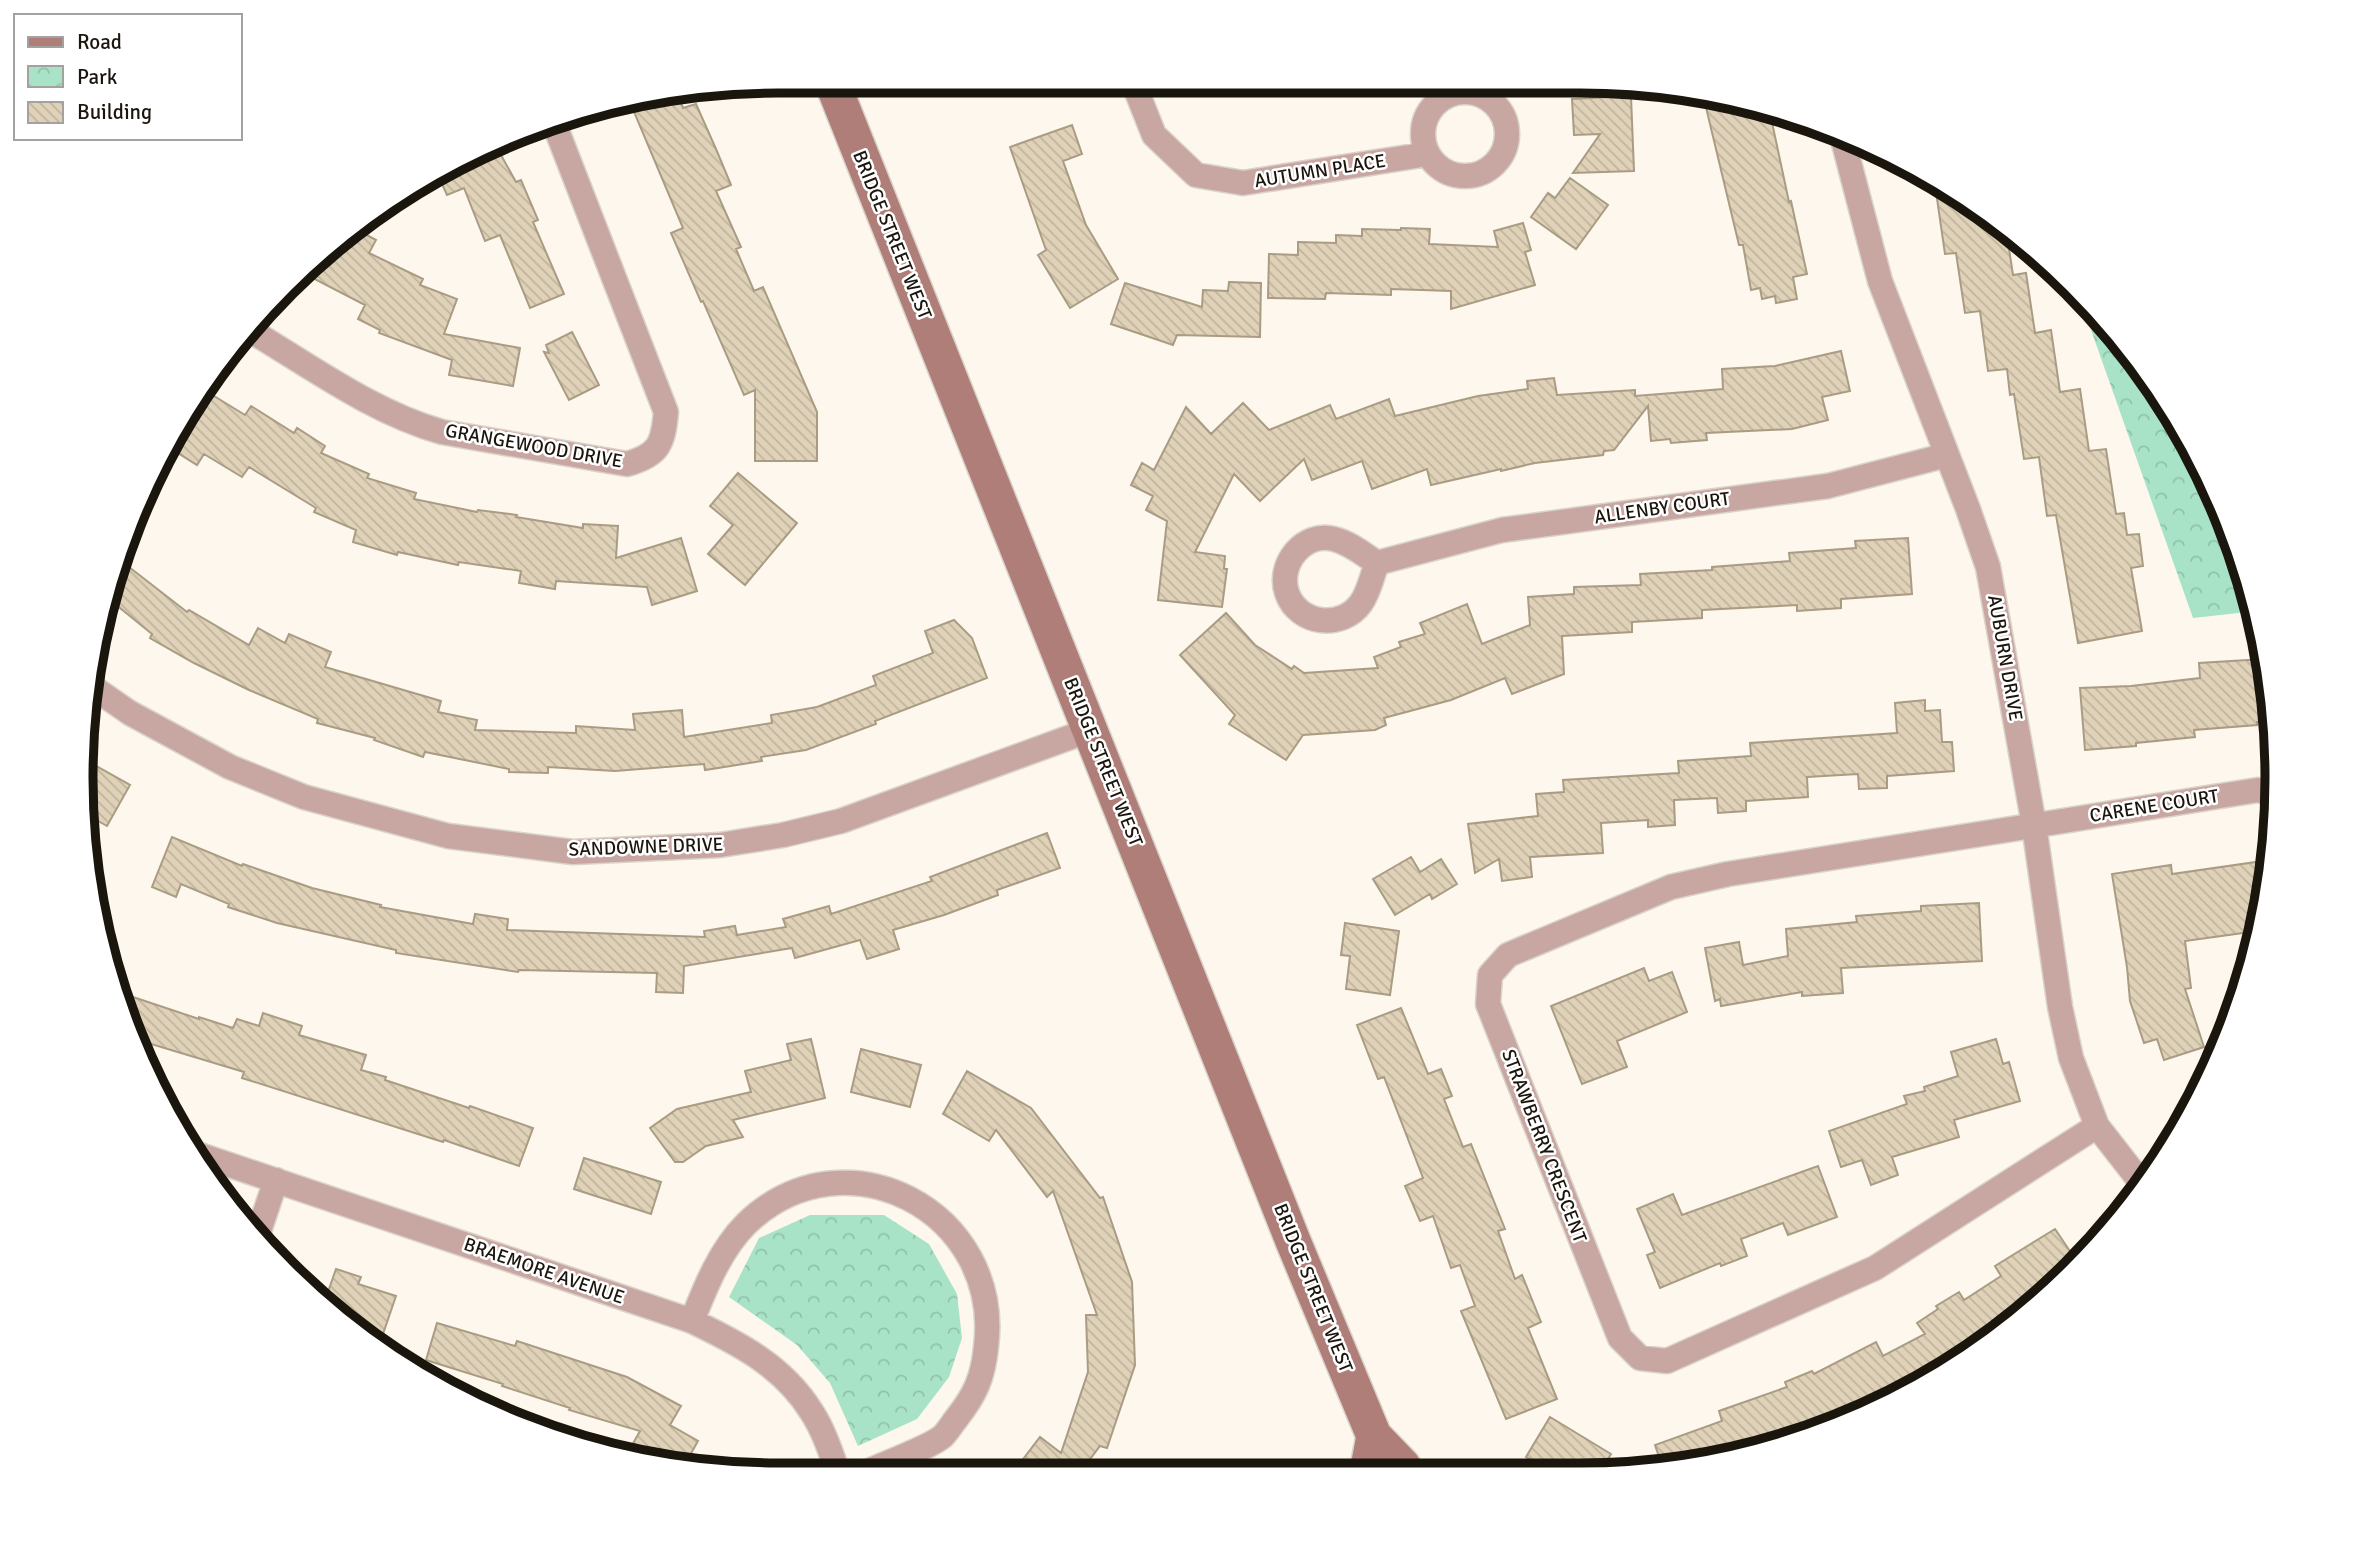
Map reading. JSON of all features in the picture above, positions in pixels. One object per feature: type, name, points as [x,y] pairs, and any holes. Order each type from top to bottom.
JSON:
[{"type":"main road","name":"BRIDGE STREET WEST","points":[[837,93],[1293,1241],[1374,1436],[1400,1463]]},
{"type":"main road","points":[[1369,1463],[1374,1436]]},
{"type":"street","name":"AUTUMN PLACE","points":[[1139,93],[1154,135],[1196,176],[1242,183],[1428,154]]},
{"type":"street","name":"GRANGEWOOD DRIVE","points":[[256,334],[386,412],[414,424],[442,432],[626,464],[646,459],[663,438],[666,412],[556,130]]},
{"type":"street","name":"AUBURN DRIVE","points":[[1845,146],[1880,281],[1988,568],[2034,825],[2060,1007],[2071,1058],[2097,1126],[2137,1177]]},
{"type":"street","name":"ALLENBY COURT","points":[[1377,563],[1502,530],[1828,486],[1947,455]]},
{"type":"street","name":"SANDOWNE DRIVE","points":[[99,691],[130,713],[230,767],[303,797],[448,836],[573,852],[720,845],[783,835],[841,821],[1090,730]]},
{"type":"street","name":"CARENE COURT","points":[[2034,825],[2258,790],[2265,791]]},
{"type":"street","name":"STRAWBERRY CRESCENT","points":[[2034,825],[1728,874],[1671,887],[1508,955],[1490,975],[1488,1004],[1620,1338],[1640,1358],[1667,1362],[1875,1268],[2097,1126]]},
{"type":"street","name":"BRAEMORE AVENUE","points":[[207,1157],[692,1321],[739,1343],[793,1385],[812,1412],[835,1463]]},
{"type":"street","points":[[260,1227],[276,1180]]},
{"type":"street","points":[[692,1321],[725,1250],[744,1226],[776,1199],[798,1190],[857,1182],[892,1191],[925,1208],[952,1231],[975,1263],[989,1324],[984,1371],[972,1398],[942,1437],[888,1463]]},
{"type":"green space","points":[[2086,316],[2124,361],[2173,435],[2195,475],[2229,558],[2245,612],[2193,618]]},
{"type":"green space","points":[[810,1215],[884,1215],[929,1244],[957,1294],[962,1338],[949,1377],[917,1419],[858,1446],[830,1383],[797,1345],[729,1297],[759,1238]]},
{"type":"building","points":[[1631,96],[1634,171],[1573,173],[1600,134],[1574,135],[1572,99]]},
{"type":"building","points":[[680,100],[683,108],[696,104],[731,185],[716,191],[741,247],[736,249],[754,291],[763,287],[817,412],[817,461],[755,461],[755,390],[744,395],[703,301],[701,302],[671,233],[683,228],[633,109]]},
{"type":"building","points":[[1705,105],[1772,120],[1807,274],[1793,277],[1797,299],[1776,303],[1775,296],[1762,299],[1760,288],[1751,290],[1743,245],[1739,245]]},
{"type":"building","points":[[1072,125],[1082,154],[1063,161],[1086,225],[1118,279],[1070,308],[1038,255],[1046,250],[1010,147]]},
{"type":"building","points":[[499,152],[516,182],[521,180],[538,220],[533,222],[564,294],[530,308],[500,235],[485,241],[464,188],[447,195],[441,182]]},
{"type":"building","points":[[1570,178],[1608,205],[1576,249],[1531,217],[1548,193],[1555,198]]},
{"type":"building","points":[[1936,193],[2008,243],[2013,275],[2026,273],[2035,333],[2051,330],[2060,392],[2080,389],[2089,451],[2106,449],[2116,514],[2124,513],[2127,535],[2139,534],[2143,566],[2131,568],[2142,631],[2078,643],[2056,515],[2047,516],[2039,457],[2024,459],[2014,394],[2010,395],[2007,369],[1988,371],[1980,311],[1965,313],[1956,253],[1945,254]]},
{"type":"building","points":[[1523,223],[1531,250],[1525,252],[1535,285],[1451,309],[1451,291],[1391,289],[1391,295],[1326,293],[1325,299],[1268,298],[1269,254],[1298,255],[1298,242],[1336,243],[1336,235],[1362,236],[1362,229],[1401,228],[1430,229],[1429,244],[1498,247],[1494,231]]},
{"type":"building","points":[[363,233],[376,240],[369,253],[423,279],[420,285],[457,299],[444,334],[520,348],[513,386],[449,375],[452,360],[379,333],[380,330],[358,319],[365,305],[311,277]]},
{"type":"building","points":[[1229,282],[1261,283],[1260,337],[1177,335],[1173,345],[1111,324],[1125,283],[1202,307],[1203,290],[1228,291]]},
{"type":"building","points":[[572,332],[599,385],[569,400],[544,352],[549,353],[546,345]]},
{"type":"building","points":[[1841,351],[1850,391],[1822,397],[1828,420],[1792,429],[1706,433],[1707,440],[1671,443],[1670,439],[1651,441],[1648,406],[1614,450],[1604,451],[1603,455],[1535,463],[1431,485],[1427,469],[1372,489],[1362,461],[1312,480],[1304,459],[1260,501],[1234,474],[1195,552],[1225,556],[1224,569],[1227,569],[1222,607],[1158,600],[1167,521],[1146,510],[1153,496],[1131,485],[1142,463],[1154,470],[1186,407],[1211,434],[1243,403],[1269,430],[1330,405],[1336,419],[1389,399],[1395,416],[1478,396],[1528,389],[1527,381],[1554,378],[1557,395],[1635,390],[1635,396],[1723,389],[1722,369],[1775,366]]},
{"type":"building","points":[[210,394],[245,415],[251,406],[294,433],[297,428],[325,446],[321,453],[369,474],[367,478],[416,493],[414,499],[477,512],[517,515],[516,517],[583,528],[583,524],[618,526],[616,558],[681,538],[697,591],[652,605],[647,587],[556,581],[555,589],[519,583],[521,571],[459,562],[458,565],[398,552],[397,555],[353,542],[356,530],[314,512],[316,508],[249,467],[242,477],[204,454],[197,465],[176,452]]},
{"type":"building","points":[[738,473],[797,523],[745,585],[708,554],[733,525],[710,506]]},
{"type":"building","points":[[1908,538],[1912,594],[1841,599],[1841,608],[1797,611],[1797,605],[1702,610],[1702,618],[1632,622],[1632,632],[1562,636],[1564,674],[1512,694],[1505,678],[1451,700],[1384,718],[1386,725],[1375,730],[1303,735],[1286,760],[1229,724],[1235,715],[1180,655],[1226,613],[1255,645],[1292,669],[1294,666],[1304,673],[1378,668],[1374,657],[1401,647],[1399,642],[1425,634],[1420,623],[1467,604],[1482,644],[1530,625],[1528,597],[1574,594],[1574,587],[1641,585],[1640,574],[1712,570],[1712,567],[1790,561],[1789,553],[1856,548],[1855,541]]},
{"type":"building","points":[[129,567],[187,612],[189,610],[249,645],[258,628],[285,643],[289,634],[331,652],[325,667],[441,701],[438,712],[477,720],[475,730],[576,733],[576,726],[635,730],[633,714],[682,710],[684,737],[772,723],[771,715],[817,707],[876,685],[873,676],[933,653],[925,631],[954,620],[972,638],[987,678],[806,750],[761,757],[762,761],[705,770],[704,764],[615,771],[548,767],[548,773],[509,772],[509,769],[425,752],[423,757],[374,740],[375,738],[317,723],[318,719],[194,663],[150,638],[152,634],[115,604],[125,573]]},
{"type":"building","points":[[2254,660],[2263,722],[2257,722],[2257,725],[2194,730],[2195,737],[2085,750],[2080,688],[2131,686],[2200,678],[2199,663]]},
{"type":"building","points":[[1925,700],[1925,711],[1940,710],[1942,742],[1952,742],[1954,771],[1887,776],[1887,788],[1859,789],[1858,774],[1807,777],[1808,797],[1746,801],[1746,811],[1718,813],[1717,798],[1674,800],[1675,825],[1648,827],[1648,820],[1601,823],[1603,853],[1530,857],[1532,877],[1502,881],[1499,859],[1475,873],[1468,824],[1538,816],[1536,794],[1564,792],[1563,780],[1679,773],[1678,761],[1751,756],[1750,743],[1897,733],[1895,703]]},
{"type":"building","points":[[93,764],[130,785],[107,826],[94,819]]},
{"type":"building","points":[[1047,833],[1060,868],[997,890],[998,895],[893,930],[899,949],[867,959],[860,940],[795,958],[792,948],[684,966],[683,993],[656,992],[657,973],[518,972],[396,953],[396,950],[277,923],[228,907],[229,904],[181,884],[176,897],[152,887],[172,837],[242,866],[243,864],[312,888],[381,905],[380,907],[473,924],[475,914],[508,919],[507,930],[705,937],[704,931],[735,926],[737,935],[786,927],[783,919],[829,906],[831,914],[932,881],[930,877]]},
{"type":"building","points":[[1411,857],[1420,872],[1441,859],[1457,884],[1432,899],[1430,894],[1395,915],[1373,879]]},
{"type":"building","points":[[2260,861],[2247,932],[2185,941],[2191,988],[2185,989],[2204,1047],[2164,1060],[2157,1039],[2144,1043],[2130,1001],[2112,874],[2171,865],[2172,874]]},
{"type":"building","points":[[1979,903],[1982,961],[1841,968],[1843,993],[1802,996],[1802,992],[1721,1006],[1720,999],[1715,1001],[1705,948],[1739,942],[1743,965],[1788,956],[1786,929],[1857,922],[1856,916],[1921,911],[1921,906]]},
{"type":"building","points":[[1345,923],[1399,931],[1390,995],[1346,989],[1350,956],[1341,955]]},
{"type":"building","points":[[1644,968],[1649,981],[1672,972],[1687,1012],[1617,1041],[1627,1067],[1582,1084],[1551,1006]]},
{"type":"building","points":[[128,995],[233,1028],[237,1019],[259,1026],[263,1013],[302,1026],[299,1035],[366,1055],[361,1070],[533,1128],[519,1166],[242,1078],[244,1072],[146,1043]]},
{"type":"building","points":[[1401,1008],[1428,1074],[1441,1069],[1452,1096],[1444,1099],[1463,1147],[1471,1144],[1505,1229],[1498,1231],[1515,1279],[1522,1275],[1541,1322],[1528,1328],[1557,1399],[1506,1419],[1461,1311],[1475,1306],[1460,1265],[1451,1268],[1433,1216],[1420,1221],[1405,1186],[1423,1178],[1384,1077],[1378,1079],[1357,1025]]},
{"type":"building","points":[[811,1039],[825,1098],[733,1120],[743,1137],[706,1146],[683,1162],[675,1162],[650,1128],[677,1109],[751,1092],[745,1071],[791,1060],[787,1044]]},
{"type":"building","points":[[1996,1039],[2003,1064],[2009,1062],[2020,1101],[1954,1120],[1959,1137],[1892,1157],[1898,1175],[1871,1185],[1862,1160],[1841,1167],[1829,1131],[1907,1104],[1904,1096],[1925,1091],[1924,1087],[1958,1076],[1951,1052]]},
{"type":"building","points":[[861,1049],[921,1065],[910,1107],[851,1092]]},
{"type":"building","points":[[967,1071],[1031,1108],[1100,1198],[1103,1197],[1132,1282],[1135,1365],[1107,1448],[1100,1446],[1087,1463],[1020,1463],[1040,1437],[1061,1453],[1088,1372],[1086,1315],[1097,1315],[1053,1191],[1047,1197],[996,1130],[989,1141],[943,1114]]},
{"type":"building","points":[[584,1158],[661,1182],[651,1214],[574,1189]]},
{"type":"building","points":[[1818,1166],[1837,1217],[1788,1235],[1783,1223],[1741,1239],[1747,1256],[1721,1266],[1720,1263],[1660,1288],[1647,1255],[1655,1252],[1637,1209],[1673,1194],[1682,1215]]},
{"type":"building","points":[[2055,1229],[2072,1255],[1997,1322],[1961,1348],[1883,1393],[1800,1427],[1757,1440],[1660,1458],[1655,1445],[1722,1421],[1719,1411],[1787,1387],[1785,1382],[1812,1371],[1814,1374],[1876,1342],[1883,1356],[1925,1334],[1917,1323],[1938,1309],[1936,1306],[1959,1292],[1964,1300],[2001,1276],[1995,1266]]},
{"type":"building","points":[[336,1269],[361,1277],[358,1284],[396,1296],[383,1334],[373,1331],[327,1294]]},
{"type":"building","points":[[437,1323],[515,1346],[517,1341],[627,1377],[681,1406],[670,1425],[698,1441],[689,1457],[631,1447],[640,1431],[569,1410],[570,1408],[502,1386],[503,1384],[426,1360]]},
{"type":"building","points":[[1550,1417],[1611,1454],[1606,1462],[1536,1463],[1526,1457]]}]
